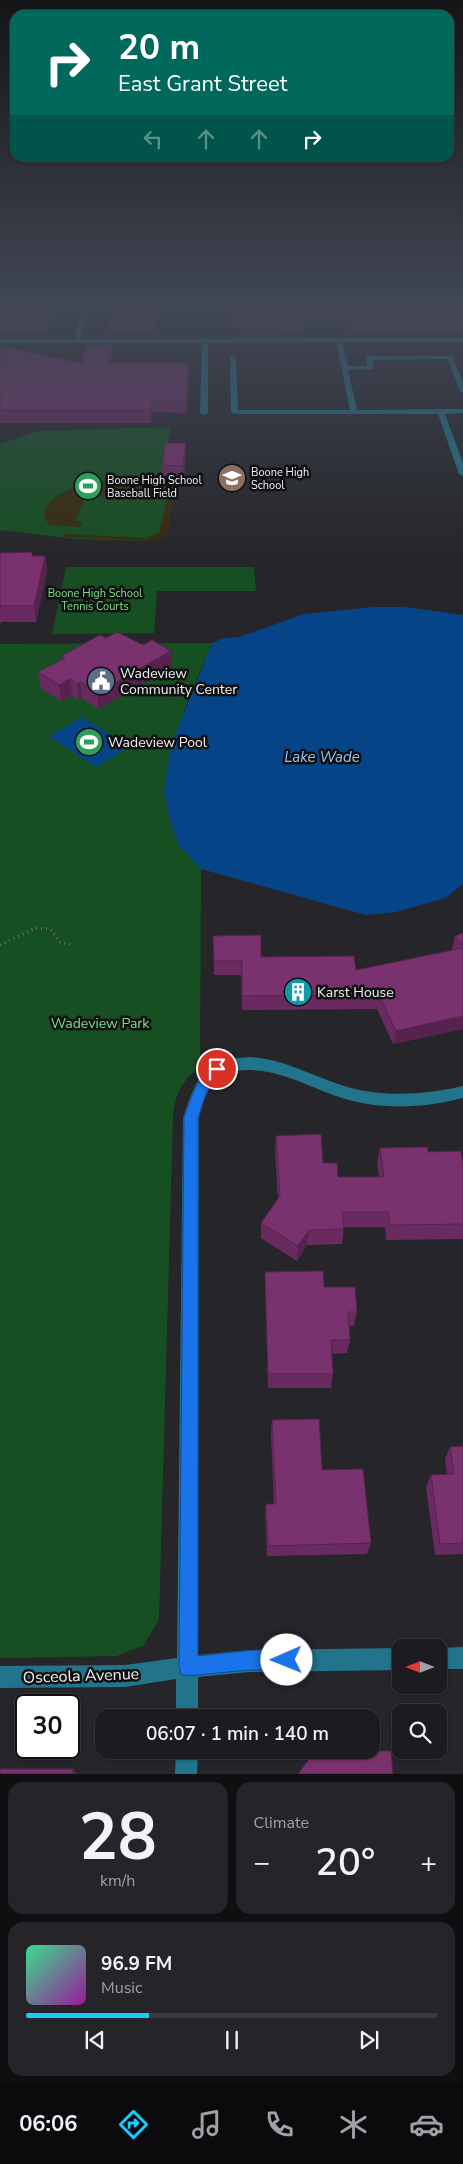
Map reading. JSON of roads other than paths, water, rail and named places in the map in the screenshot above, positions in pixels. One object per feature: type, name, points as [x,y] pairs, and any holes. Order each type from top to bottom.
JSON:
[{"type":"street","points":[[204,390],[204,413]]},
{"type":"street","points":[[234,390],[235,412],[463,411]]},
{"type":"street","points":[[349,390],[354,412]]},
{"type":"street","points":[[441,412],[463,474]]},
{"type":"street","points":[[188,1709],[191,1118],[200,1091],[217,1069],[244,1063],[265,1064],[297,1073],[352,1095],[387,1099],[420,1098],[463,1092]]},
{"type":"street","points":[[448,1658],[463,1658]]},
{"type":"street","name":"Osceola Avenue","points":[[0,1677],[125,1676],[248,1661],[392,1659]]},
{"type":"street","points":[[186,1774],[187,1759]]},
{"type":"water","name":"Lake Wade","points":[[372,607],[405,607],[463,615],[463,884],[445,898],[396,912],[366,915],[201,869],[179,846],[170,821],[164,790],[171,745],[212,643],[224,638],[239,637],[304,614]]},
{"type":"water","name":"Wadeview Pool","points":[[82,717],[129,747],[96,767],[49,736]]},
{"type":"place","name":"Boone High School","points":[[232,478]]},
{"type":"place","name":"Boone High School Baseball Field","points":[[88,486]]},
{"type":"place","name":"Wadeview Community Center","points":[[101,681]]},
{"type":"place","name":"Wadeview Pool","points":[[89,742]]},
{"type":"place","name":"Karst House","points":[[298,992]]},
{"type":"park label","name":"Boone High School Tennis Courts","points":[[95,599]]},
{"type":"park label","name":"Wadeview Park","points":[[100,1023]]}]
